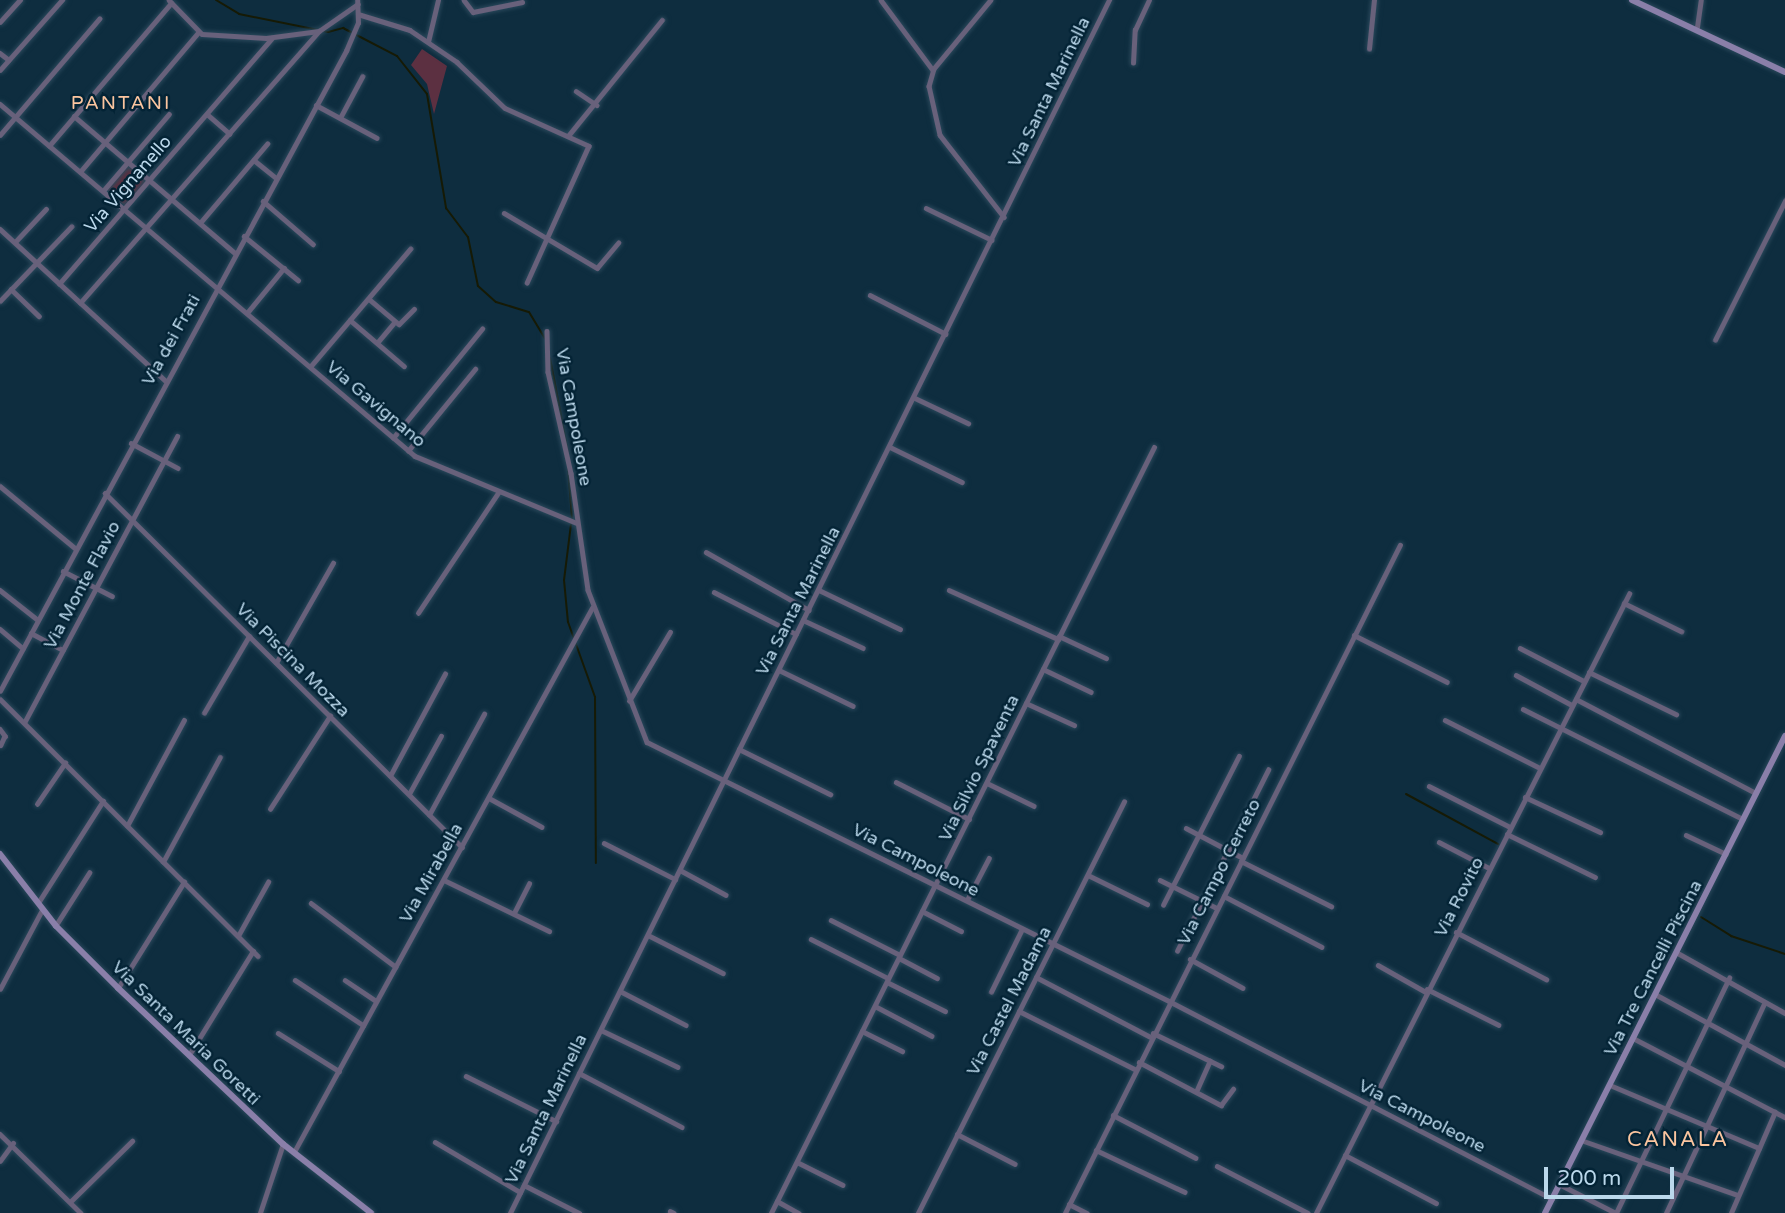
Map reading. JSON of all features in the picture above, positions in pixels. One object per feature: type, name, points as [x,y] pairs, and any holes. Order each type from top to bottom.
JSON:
[{"type":"main road","points":[[1632,0],[1697,27],[1785,72]]},
{"type":"main road","name":"Via Tre Cancelli Piscina","points":[[1545,1213],[1785,736]]},
{"type":"main road","name":"Via Santa Maria Goretti","points":[[1,860],[56,926],[189,1056],[293,1153],[371,1213]]},
{"type":"street","points":[[0,22],[20,0]]},
{"type":"street","points":[[0,70],[62,0]]},
{"type":"street","points":[[428,42],[438,0]]},
{"type":"street","points":[[464,0],[473,12],[522,2]]},
{"type":"street","points":[[881,0],[933,70]]},
{"type":"street","points":[[991,0],[933,70],[929,90],[939,133],[1004,217]]},
{"type":"street","name":"Via Santa Marinella","points":[[511,1211],[947,334],[1109,0]]},
{"type":"street","points":[[1133,63],[1135,30],[1149,0]]},
{"type":"street","points":[[1368,49],[1374,0]]},
{"type":"street","points":[[1697,27],[1701,0]]},
{"type":"street","points":[[49,146],[170,1],[198,33],[272,38],[319,31]]},
{"type":"street","points":[[80,303],[149,230],[319,31],[357,2]]},
{"type":"street","name":"Via dei Frati","points":[[0,691],[131,443],[352,38],[356,30],[357,2]]},
{"type":"street","points":[[358,15],[396,23],[428,42],[502,106],[589,146],[527,283]]},
{"type":"street","points":[[0,135],[99,19]]},
{"type":"street","points":[[568,136],[597,105],[662,20]]},
{"type":"street","points":[[80,172],[198,33]]},
{"type":"street","name":"Via Vignanello","points":[[59,284],[272,38]]},
{"type":"street","points":[[0,53],[9,60]]},
{"type":"street","points":[[340,118],[362,77]]},
{"type":"street","points":[[576,91],[597,105]]},
{"type":"street","name":"Via Gavignano","points":[[0,104],[408,451],[498,494],[577,523]]},
{"type":"street","points":[[316,105],[377,138]]},
{"type":"street","points":[[103,191],[169,114]]},
{"type":"street","points":[[207,114],[230,134]]},
{"type":"street","points":[[74,116],[235,253]]},
{"type":"street","points":[[200,223],[267,144]]},
{"type":"street","points":[[254,160],[276,178]]},
{"type":"street","points":[[263,201],[313,244]]},
{"type":"street","points":[[1715,340],[1785,201]]},
{"type":"street","points":[[926,208],[992,240]]},
{"type":"street","points":[[15,242],[46,209]]},
{"type":"street","points":[[504,214],[598,268],[618,243]]},
{"type":"street","points":[[0,301],[71,227]]},
{"type":"street","points":[[0,230],[165,380]]},
{"type":"street","points":[[244,236],[298,280]]},
{"type":"street","points":[[310,367],[410,249]]},
{"type":"street","points":[[247,313],[284,268]]},
{"type":"street","points":[[11,289],[39,316]]},
{"type":"street","points":[[870,295],[947,334]]},
{"type":"street","points":[[368,299],[399,324],[414,309]]},
{"type":"street","points":[[350,320],[404,366]]},
{"type":"street","points":[[377,343],[393,324]]},
{"type":"street","points":[[393,438],[482,329]]},
{"type":"street","name":"Via Campoleone","points":[[547,331],[547,348],[593,607],[629,702],[648,743],[1169,1001],[1552,1199]]},
{"type":"street","points":[[408,451],[475,369]]},
{"type":"street","points":[[915,398],[968,423]]},
{"type":"street","name":"Via Monte Flavio","points":[[24,723],[177,436]]},
{"type":"street","points":[[131,443],[178,468]]},
{"type":"street","points":[[890,447],[962,482]]},
{"type":"street","name":"Via Silvio Spaventa","points":[[771,1213],[1154,447]]},
{"type":"street","points":[[0,486],[75,548]]},
{"type":"street","name":"Via Piscina Mozza","points":[[105,493],[462,846]]},
{"type":"street","points":[[418,613],[498,494]]},
{"type":"street","name":"Via Campo Cerreto","points":[[1065,1213],[1400,545]]},
{"type":"street","points":[[706,552],[809,610]]},
{"type":"street","points":[[276,663],[333,564]]},
{"type":"street","points":[[63,571],[113,596]]},
{"type":"street","points":[[0,590],[38,620]]},
{"type":"street","points":[[818,590],[900,629]]},
{"type":"street","points":[[949,590],[1106,658]]},
{"type":"street","points":[[714,592],[796,634]]},
{"type":"street","name":"Via Rovito","points":[[1316,1213],[1426,990],[1629,594]]},
{"type":"street","points":[[1624,603],[1682,631]]},
{"type":"street","name":"Via Mirabella","points":[[293,1153],[593,607]]},
{"type":"street","points":[[803,621],[863,649]]},
{"type":"street","points":[[0,629],[23,648]]},
{"type":"street","points":[[629,702],[670,632]]},
{"type":"street","points":[[31,633],[63,650]]},
{"type":"street","points":[[1354,635],[1447,682]]},
{"type":"street","points":[[204,713],[249,636]]},
{"type":"street","points":[[1520,648],[1584,681]]},
{"type":"street","points":[[1043,669],[1091,692]]},
{"type":"street","points":[[779,670],[853,706]]},
{"type":"street","points":[[1589,673],[1676,714]]},
{"type":"street","points":[[390,776],[445,674]]},
{"type":"street","points":[[1516,675],[1572,705]]},
{"type":"street","points":[[0,699],[258,956]]},
{"type":"street","points":[[1576,699],[1756,793]]},
{"type":"street","points":[[1026,703],[1074,725]]},
{"type":"street","points":[[1523,709],[1743,819]]},
{"type":"street","points":[[429,815],[484,714]]},
{"type":"street","points":[[270,809],[330,716]]},
{"type":"street","points":[[127,826],[184,720]]},
{"type":"street","points":[[1445,720],[1540,768]]},
{"type":"street","points":[[0,729],[5,736],[1,745]]},
{"type":"street","points":[[409,794],[441,736]]},
{"type":"street","points":[[739,749],[830,793]]},
{"type":"street","points":[[1163,905],[1239,756]]},
{"type":"street","points":[[163,862],[220,757]]},
{"type":"street","points":[[37,804],[65,763]]},
{"type":"street","points":[[1177,951],[1268,770]]},
{"type":"street","points":[[896,782],[969,819]]},
{"type":"street","points":[[987,783],[1034,806]]},
{"type":"street","points":[[1429,786],[1510,827]]},
{"type":"street","points":[[1525,797],[1600,832]]},
{"type":"street","points":[[489,798],[542,827]]},
{"type":"street","points":[[0,989],[40,907],[103,801]]},
{"type":"street","name":"Via Castel Madama","points":[[918,1213],[1124,802]]},
{"type":"street","points":[[1186,828],[1331,906]]},
{"type":"street","points":[[1507,834],[1595,877]]},
{"type":"street","points":[[1686,835],[1726,854]]},
{"type":"street","points":[[1438,842],[1489,868]]},
{"type":"street","points":[[604,843],[675,880]]},
{"type":"street","points":[[967,901],[989,858]]},
{"type":"street","points":[[680,870],[726,895]]},
{"type":"street","points":[[56,926],[89,873]]},
{"type":"street","points":[[1088,875],[1147,904]]},
{"type":"street","points":[[443,880],[549,931]]},
{"type":"street","points":[[1160,880],[1217,908]]},
{"type":"street","points":[[118,988],[184,882]]},
{"type":"street","points":[[238,936],[268,882]]},
{"type":"street","points":[[514,913],[529,884]]},
{"type":"street","points":[[1224,896],[1322,947]]},
{"type":"street","points":[[311,903],[396,967]]},
{"type":"street","points":[[922,911],[961,931]]},
{"type":"street","points":[[831,920],[937,978]]},
{"type":"street","points":[[991,992],[1022,929]]},
{"type":"street","points":[[1456,932],[1546,979]]},
{"type":"street","points":[[648,935],[723,973]]},
{"type":"street","points":[[811,939],[945,1011]]},
{"type":"street","points":[[189,1056],[253,951]]},
{"type":"street","points":[[1676,952],[1729,978],[1765,1004],[1785,1013]]},
{"type":"street","points":[[1191,959],[1243,988]]},
{"type":"street","points":[[1378,965],[1499,1025]]},
{"type":"street","points":[[1036,977],[1221,1066]]},
{"type":"street","points":[[1559,1184],[1616,1213],[1689,1068],[1729,978]]},
{"type":"street","points":[[295,980],[363,1025]]},
{"type":"street","points":[[345,980],[376,1001]]},
{"type":"street","points":[[620,991],[686,1025]]},
{"type":"street","points":[[1655,994],[1710,1022],[1744,1047],[1785,1065]]},
{"type":"street","points":[[1667,1213],[1765,1004]]},
{"type":"street","points":[[875,1006],[932,1036]]},
{"type":"street","points":[[1019,1011],[1135,1069]]},
{"type":"street","points":[[601,1030],[678,1067]]},
{"type":"street","points":[[862,1031],[902,1051]]},
{"type":"street","points":[[278,1033],[339,1071]]},
{"type":"street","points":[[1633,1038],[1785,1117]]},
{"type":"street","points":[[1196,1092],[1210,1061]]},
{"type":"street","points":[[1139,1062],[1222,1105],[1233,1089]]},
{"type":"street","points":[[579,1073],[682,1127]]},
{"type":"street","points":[[466,1076],[556,1121]]},
{"type":"street","points":[[1610,1085],[1759,1148]]},
{"type":"street","points":[[1731,1213],[1775,1112]]},
{"type":"street","points":[[1113,1115],[1196,1158]]},
{"type":"street","points":[[0,1134],[13,1143],[81,1213]]},
{"type":"street","points":[[957,1134],[1015,1164]]},
{"type":"street","points":[[1581,1140],[1738,1195]]},
{"type":"street","points":[[70,1202],[132,1141]]},
{"type":"street","points":[[435,1142],[520,1192]]},
{"type":"street","points":[[0,1161],[13,1143]]},
{"type":"street","points":[[260,1213],[283,1144]]},
{"type":"street","points":[[1096,1150],[1185,1192]]},
{"type":"street","points":[[1345,1155],[1436,1203]]},
{"type":"street","points":[[797,1161],[843,1185]]},
{"type":"street","points":[[1217,1166],[1308,1213]]},
{"type":"street","points":[[524,1185],[579,1213]]},
{"type":"street","points":[[777,1201],[799,1213]]},
{"type":"street","points":[[1069,1204],[1087,1213]]},
{"type":"street","points":[[511,1211],[519,1213]]},
{"type":"shaded area","points":[[422,49],[447,66],[434,114],[427,84],[411,65]]},
{"type":"shaded area","points":[[129,165],[148,182],[125,206],[107,190]]},
{"type":"waterway","points":[[216,0],[239,14],[328,32],[343,28],[397,56],[427,94],[446,208],[468,237],[478,286],[496,302],[529,312],[545,339]]},
{"type":"waterway","points":[[550,358],[568,452]]},
{"type":"waterway","points":[[568,468],[572,518]]},
{"type":"waterway","points":[[571,524],[564,580],[568,622],[595,697],[596,863]]},
{"type":"waterway","points":[[1406,794],[1498,844]]},
{"type":"waterway","points":[[1701,917],[1731,936],[1785,954]]},
{"type":"district","name":"PANTANI","points":[[121,104]]},
{"type":"district","name":"CANALA","points":[[1678,1140]]}]
